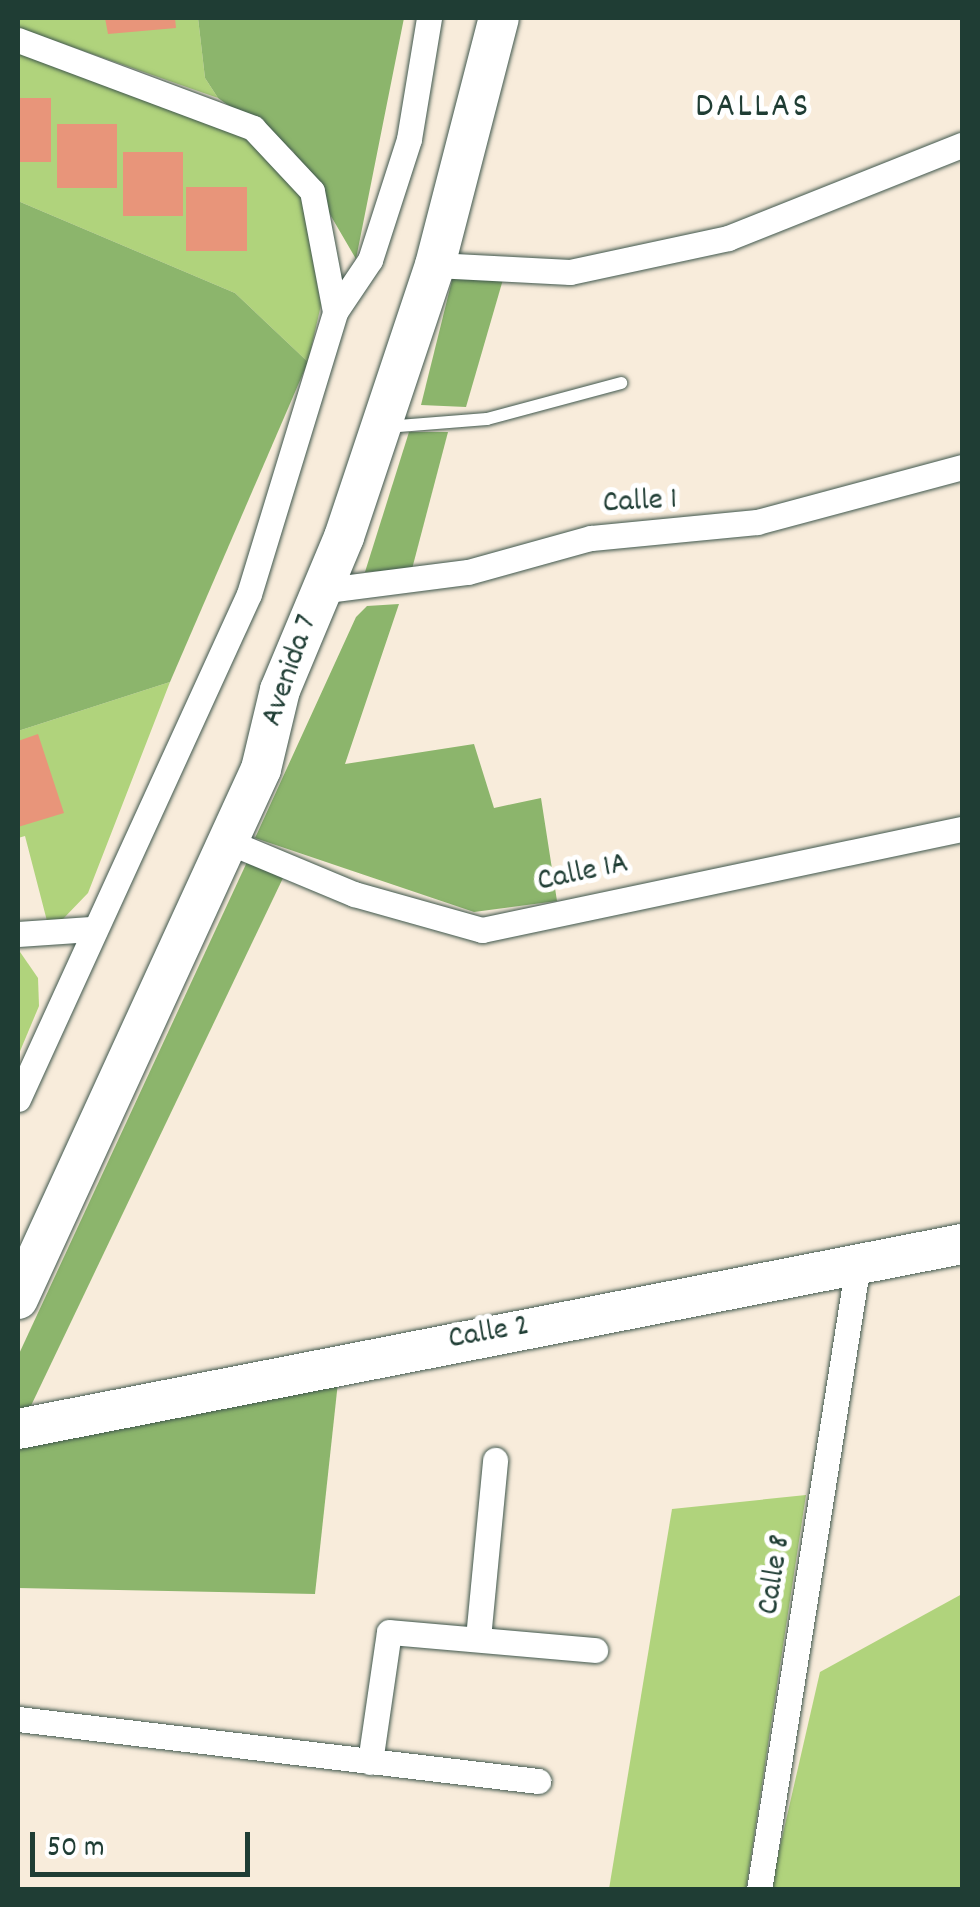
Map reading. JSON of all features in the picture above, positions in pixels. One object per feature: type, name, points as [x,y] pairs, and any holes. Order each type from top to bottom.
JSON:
[{"type":"main road","name":"Avenida 7","points":[[18,1299],[228,842],[384,427],[435,265],[499,18]]},
{"type":"main road","name":"Calle 2","points":[[18,1430],[857,1270],[962,1244]]},
{"type":"street","points":[[18,1099],[91,928],[249,594],[335,312],[370,260],[409,139],[429,18]]},
{"type":"street","points":[[18,40],[253,128],[312,191],[335,312]]},
{"type":"street","points":[[435,265],[570,272],[728,238],[962,144]]},
{"type":"street","name":"Calle 1","points":[[319,592],[468,572],[592,538],[757,522],[962,466]]},
{"type":"street","name":"Calle 1A","points":[[228,842],[354,894],[482,930],[962,829]]},
{"type":"street","points":[[18,934],[91,928]]},
{"type":"street","name":"Calle 8","points":[[759,1890],[857,1270]]},
{"type":"street","points":[[478,1638],[495,1460]]},
{"type":"street","points":[[370,1762],[390,1632],[595,1650]]},
{"type":"street","points":[[18,1719],[538,1780]]},
{"type":"lane","points":[[384,427],[487,419],[621,384]]},
{"type":"green space","points":[[18,18],[198,18],[205,78],[218,98],[18,28]]},
{"type":"green space","points":[[198,18],[404,18],[356,259],[293,151],[218,98],[205,78]]},
{"type":"green space","points":[[18,48],[245,136],[301,197],[321,305],[308,362],[235,293],[18,201]]},
{"type":"green space","points":[[18,201],[235,293],[308,362],[170,682],[18,731]]},
{"type":"green space","points":[[456,264],[504,276],[466,407],[421,405]]},
{"type":"green space","points":[[409,432],[448,432],[412,569],[365,572]]},
{"type":"green space","points":[[399,604],[345,764],[474,744],[494,808],[541,798],[557,901],[474,912],[255,838],[356,617],[367,606]]},
{"type":"green space","points":[[170,682],[88,893],[62,920],[47,921],[25,836],[18,838],[18,731]]},
{"type":"green space","points":[[247,862],[283,878],[28,1412],[18,1408],[18,1356]]},
{"type":"green space","points":[[18,949],[38,978],[39,1006],[18,1056]]},
{"type":"green space","points":[[338,1382],[315,1594],[18,1588],[18,1447]]},
{"type":"green space","points":[[806,1495],[746,1889],[609,1889],[672,1509]]},
{"type":"green space","points":[[962,1594],[962,1889],[770,1890],[820,1672]]},
{"type":"building","points":[[105,18],[175,18],[176,28],[108,34]]},
{"type":"building","points":[[18,98],[51,98],[51,162],[18,162]]},
{"type":"building","points":[[57,124],[117,124],[117,188],[57,188]]},
{"type":"building","points":[[123,152],[183,152],[183,216],[123,216]]},
{"type":"building","points":[[186,187],[247,187],[247,251],[186,251]]},
{"type":"building","points":[[38,734],[64,813],[18,827],[18,741]]},
{"type":"district","name":"DALLAS","points":[[753,108]]}]
